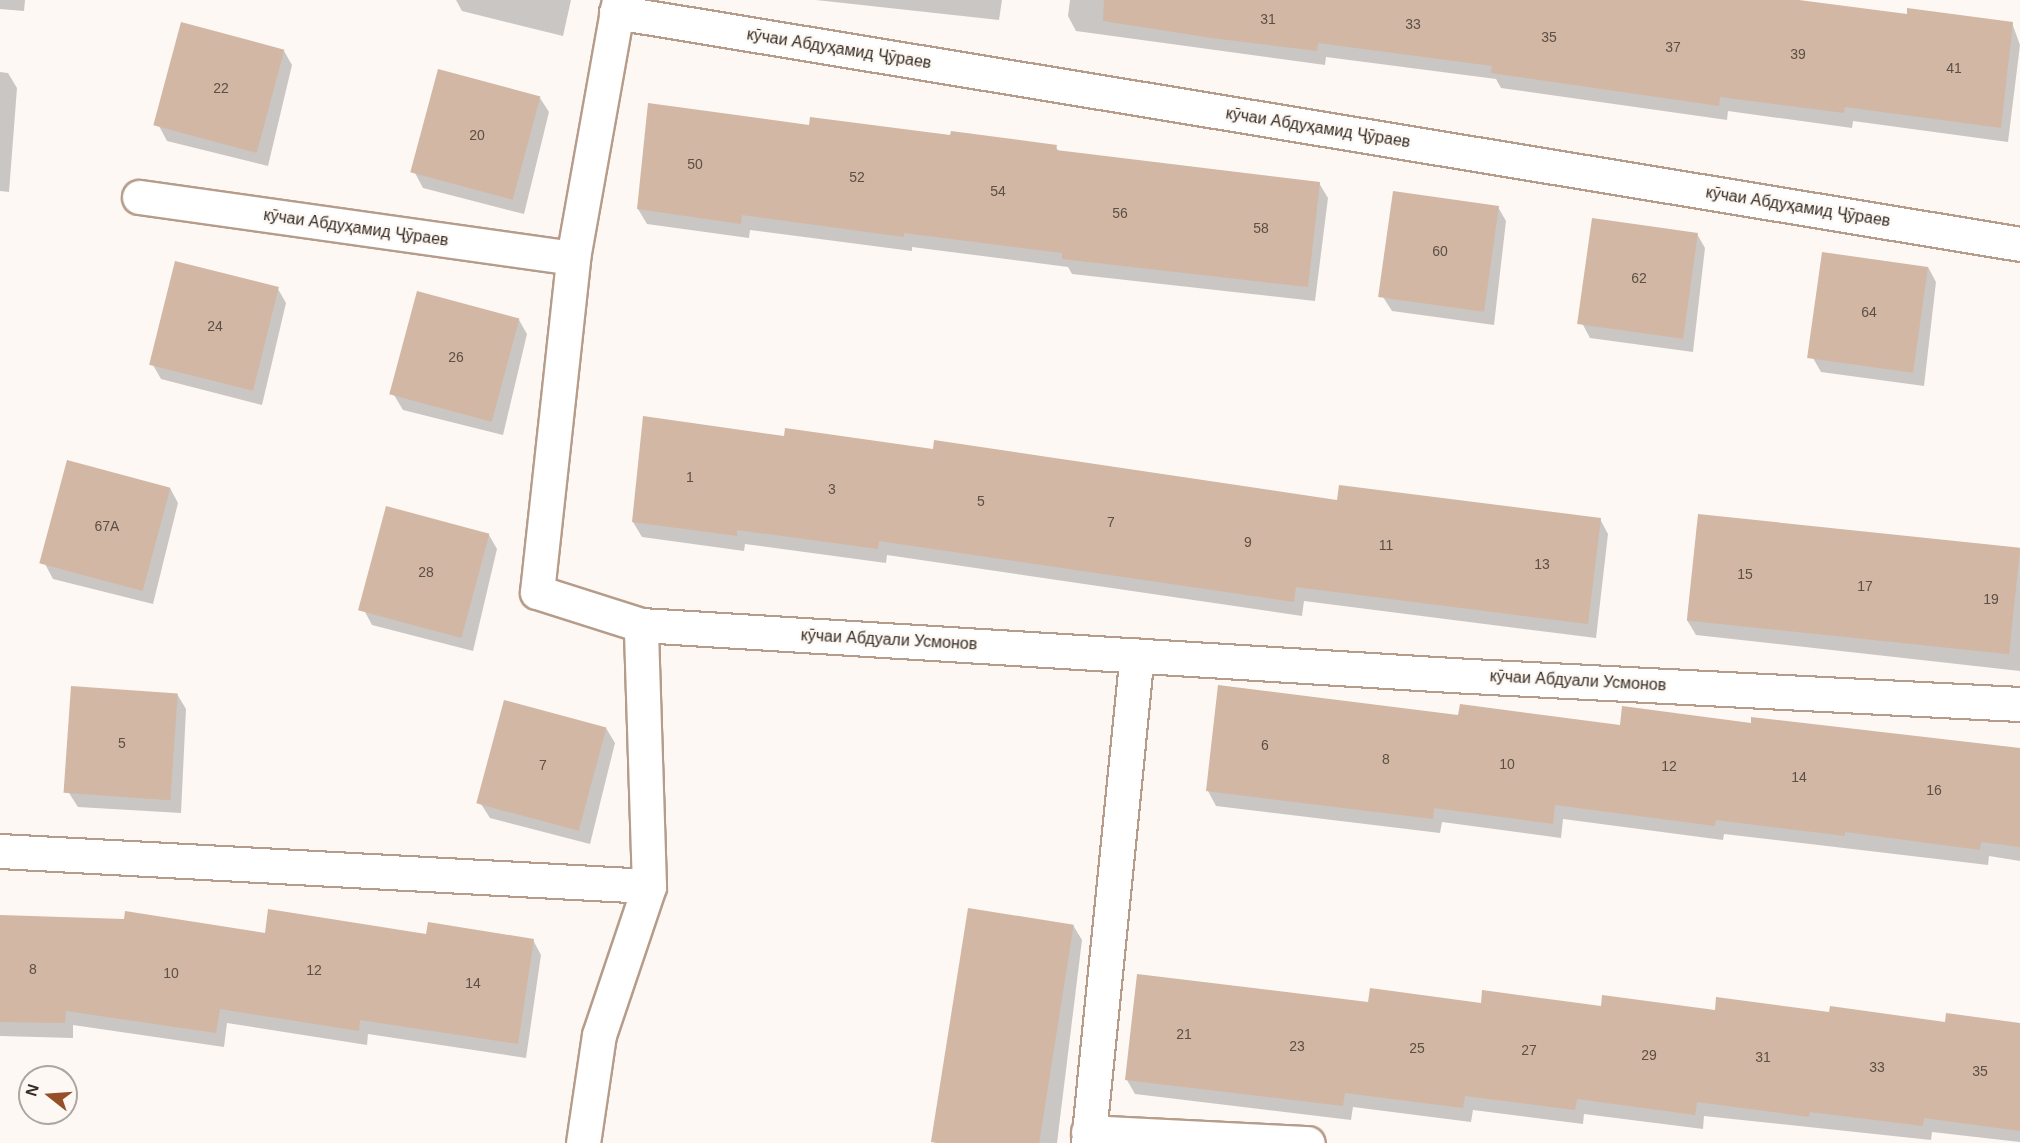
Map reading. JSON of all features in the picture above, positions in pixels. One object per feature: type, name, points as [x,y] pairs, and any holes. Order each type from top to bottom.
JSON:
[{"type":"street","name":"кӯчаи Абдуҳамид Ҷӯраев","points":[[617,6],[2020,244]]},
{"type":"street","points":[[573,258],[617,6]]},
{"type":"street","name":"кӯчаи Абдуҳамид Ҷӯраев","points":[[139,197],[573,258]]},
{"type":"street","name":"кӯчаи Абдуали Усмонов","points":[[573,258],[537,592],[641,625],[1137,656],[2020,704]]},
{"type":"street","points":[[583,1143],[599,1035],[649,886],[641,625]]},
{"type":"street","points":[[1137,656],[1088,1137],[1308,1143]]},
{"type":"street","points":[[0,851],[649,886]]},
{"type":"building","points":[[1104,0],[1799,0],[1907,14],[1907,8],[2013,22],[2001,128],[1845,107],[1844,113],[1720,97],[1719,106],[1491,73],[1492,66],[1318,43],[1317,51],[1212,38],[1103,21]]},
{"type":"building","points":[[181,22],[284,50],[257,153],[153,125]]},
{"type":"building","points":[[438,69],[540,96],[513,200],[410,172]]},
{"type":"building","points":[[648,103],[809,125],[810,117],[950,135],[951,131],[1057,145],[1056,150],[1320,182],[1308,287],[1062,259],[1062,253],[904,233],[904,237],[742,215],[741,224],[637,209]]},
{"type":"building","points":[[1393,191],[1499,206],[1484,312],[1378,297]]},
{"type":"building","points":[[1592,218],[1698,233],[1683,339],[1577,324]]},
{"type":"building","points":[[1822,252],[1928,267],[1913,373],[1807,358]]},
{"type":"building","points":[[175,261],[279,287],[253,391],[149,365]]},
{"type":"building","points":[[417,291],[519,318],[492,422],[389,394]]},
{"type":"building","points":[[643,416],[784,436],[785,428],[933,449],[934,440],[1337,500],[1339,485],[1601,518],[1588,624],[1296,587],[1294,602],[879,541],[878,549],[737,530],[737,536],[632,522]]},
{"type":"building","points":[[67,460],[170,488],[143,591],[39,563]]},
{"type":"building","points":[[386,506],[489,534],[461,638],[358,610]]},
{"type":"building","points":[[1698,514],[2020,548],[2009,654],[1687,620]]},
{"type":"building","points":[[1218,685],[1458,715],[1460,704],[1620,725],[1622,706],[1751,723],[1751,717],[2020,748],[2020,847],[1981,842],[1980,850],[1845,832],[1845,836],[1716,820],[1715,826],[1555,805],[1553,824],[1434,808],[1433,819],[1206,791]]},
{"type":"building","points":[[71,686],[178,693],[170,800],[64,793]]},
{"type":"building","points":[[504,700],[606,727],[579,831],[476,803]]},
{"type":"building","points":[[968,908],[1074,925],[1039,1143],[931,1142]]},
{"type":"building","points":[[268,909],[426,934],[428,922],[534,939],[518,1044],[360,1020],[359,1031],[220,1009],[216,1033],[66,1011],[65,1023],[0,1022],[0,915],[124,919],[125,911],[265,933]]},
{"type":"building","points":[[1137,974],[1368,1002],[1370,988],[1481,1003],[1482,990],[1601,1006],[1602,995],[1715,1010],[1716,997],[1829,1012],[1830,1006],[1945,1022],[1946,1013],[2020,1023],[2020,1131],[1924,1118],[1923,1126],[1810,1112],[1809,1117],[1697,1102],[1695,1115],[1577,1099],[1575,1110],[1465,1096],[1463,1108],[1345,1093],[1343,1106],[1125,1080]]}]
